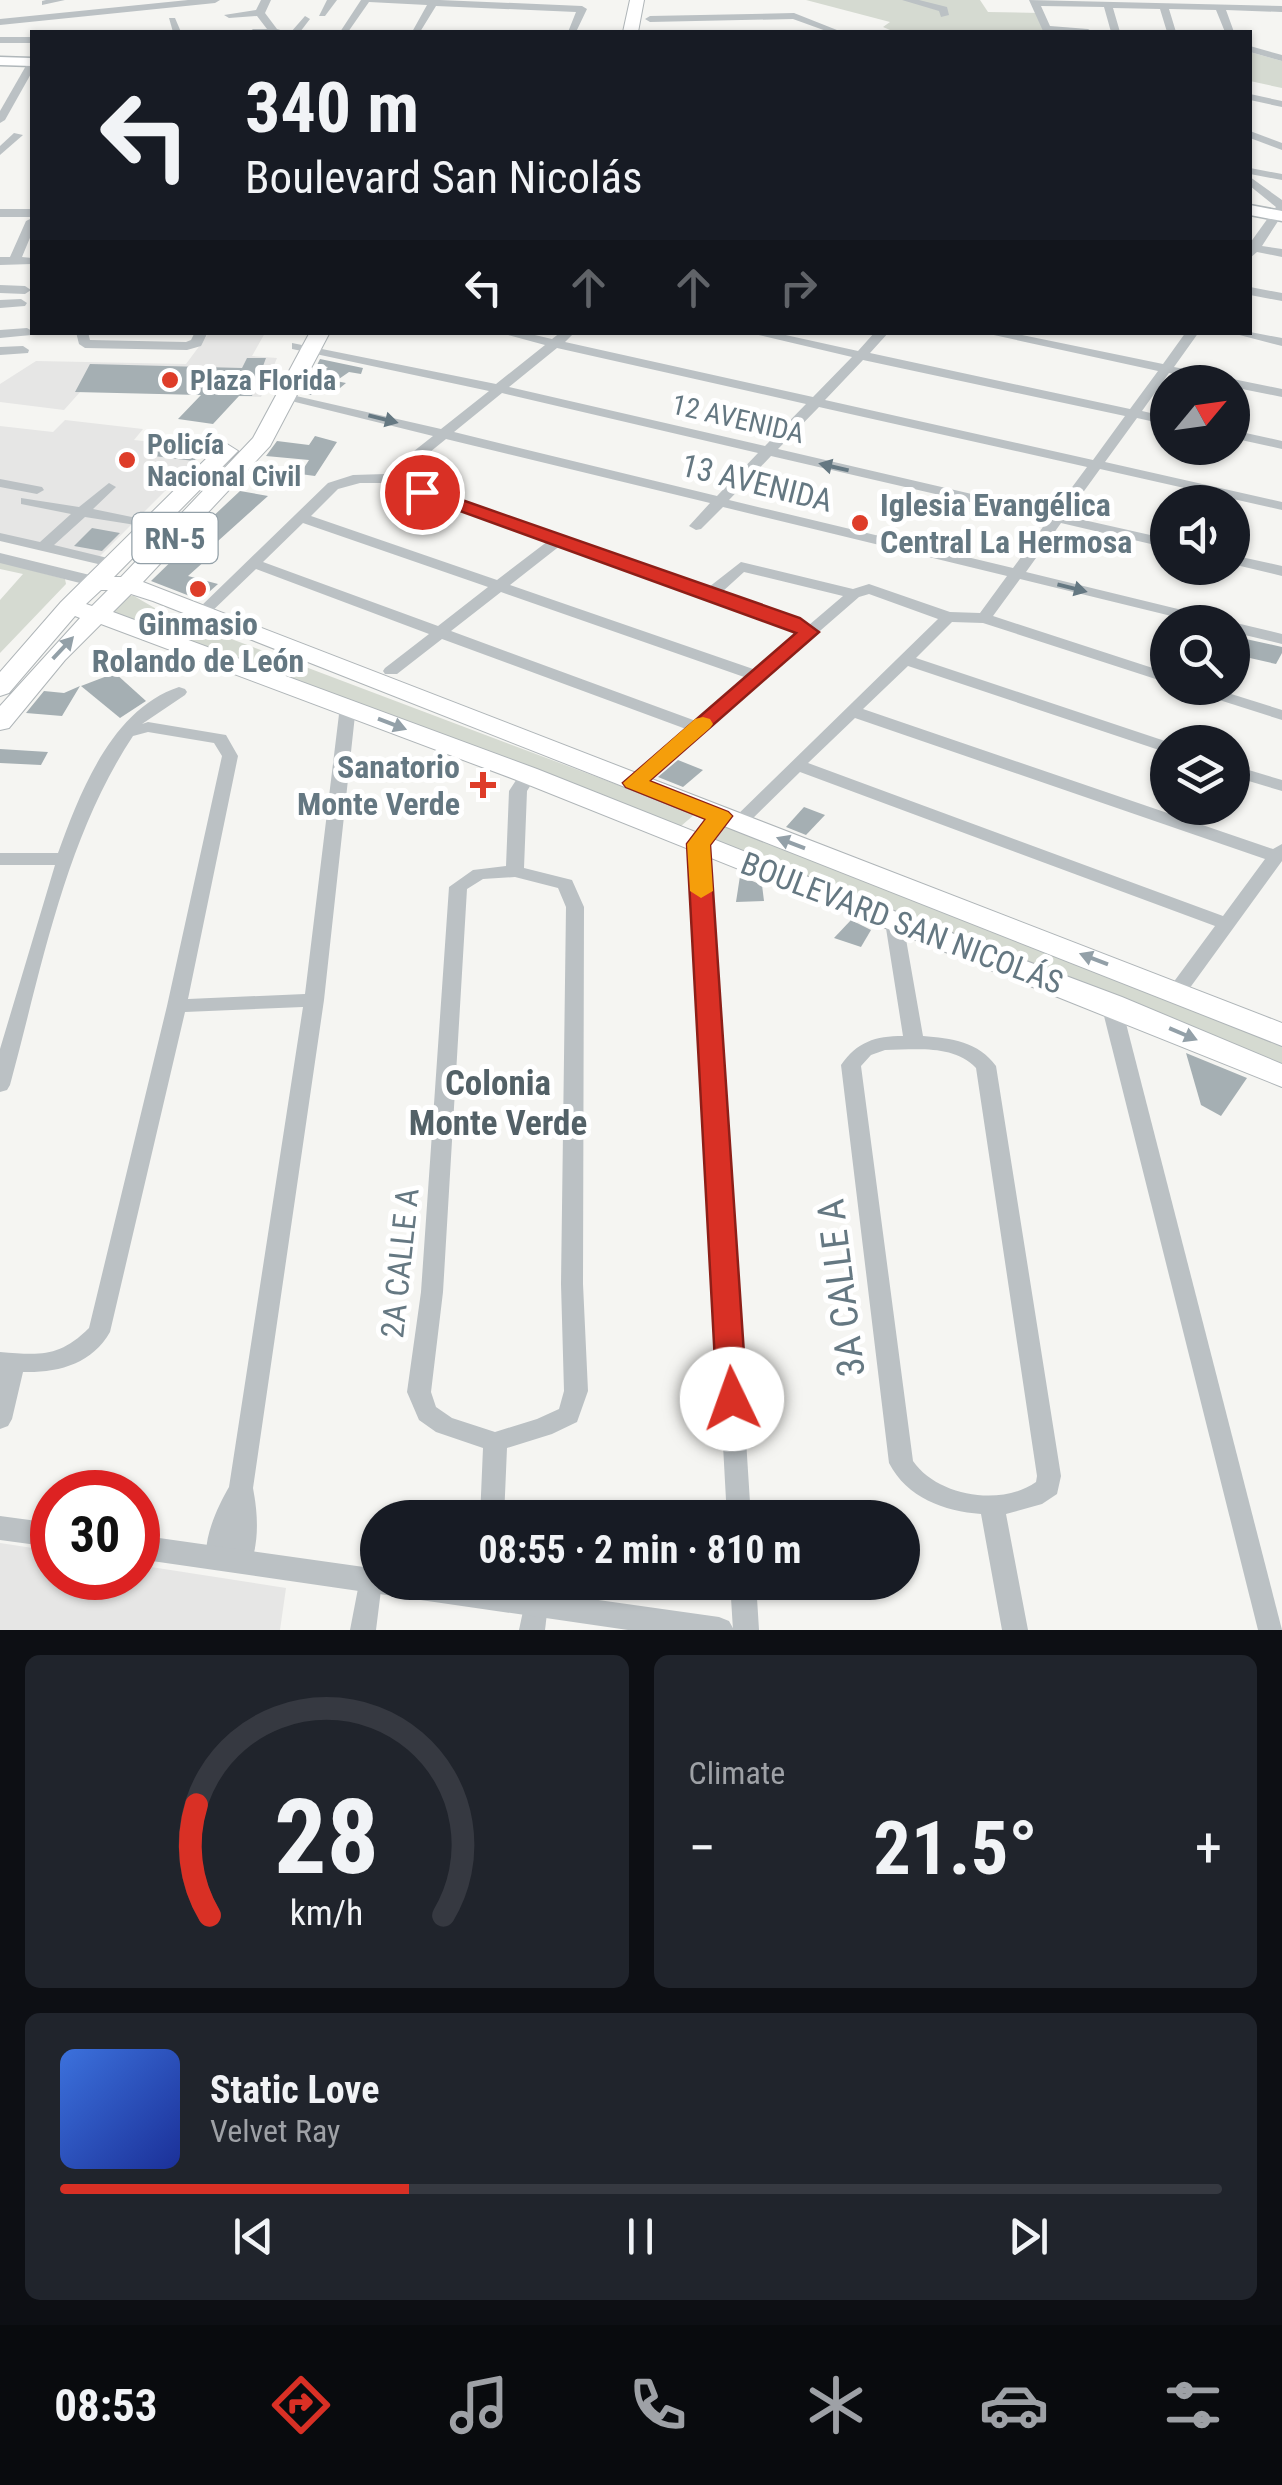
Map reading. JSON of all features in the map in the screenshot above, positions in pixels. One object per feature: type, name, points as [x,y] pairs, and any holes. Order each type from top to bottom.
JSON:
[{"type":"main road","points":[[640,26],[641,0]]},
{"type":"main road","points":[[640,26],[654,0]]},
{"type":"main road","points":[[4,61],[30,63]]},
{"type":"main road","points":[[1252,208],[1281,211]]},
{"type":"main road","name":"RN-5","points":[[113,577],[262,441],[288,396],[308,340]]},
{"type":"main road","name":"RN-5","points":[[0,688],[83,610],[231,447],[308,340]]},
{"type":"main road","points":[[260,408],[268,412],[258,433],[262,441]]},
{"type":"main road","name":"BOULEVARD SAN NICOLÁS","points":[[113,577],[1282,1035]]},
{"type":"main road","points":[[139,628],[133,614],[148,600],[161,596]]},
{"type":"main road","name":"RN-5","points":[[0,722],[83,610]]},
{"type":"main road","name":"BOULEVARD SAN NICOLÁS","points":[[83,610],[348,706],[1112,1004],[1282,1076]]},
{"type":"street","points":[[46,19],[45,1],[60,0]]},
{"type":"street","points":[[116,0],[124,12]]},
{"type":"street","points":[[1,18],[46,19],[215,0]]},
{"type":"street","points":[[260,12],[266,0]]},
{"type":"street","points":[[322,14],[332,0]]},
{"type":"street","points":[[346,30],[369,0],[582,9],[573,30]]},
{"type":"street","points":[[907,0],[944,9],[944,15]]},
{"type":"street","points":[[417,30],[434,1]]},
{"type":"street","points":[[394,18],[404,2]]},
{"type":"street","points":[[1060,30],[1046,29],[1035,2],[1278,9],[1282,22]]},
{"type":"street","points":[[1108,6],[1114,30]]},
{"type":"street","points":[[1164,7],[1170,30]]},
{"type":"street","points":[[1220,8],[1228,30]]},
{"type":"street","points":[[229,15],[260,12]]},
{"type":"street","points":[[260,12],[273,30]]},
{"type":"street","points":[[640,26],[794,16],[832,30]]},
{"type":"street","points":[[297,30],[305,19]]},
{"type":"street","points":[[172,20],[176,30]]},
{"type":"street","points":[[0,40],[30,40]]},
{"type":"street","points":[[4,61],[19,40]]},
{"type":"street","points":[[1252,50],[1282,58]]},
{"type":"street","points":[[0,120],[30,67]]},
{"type":"street","points":[[1252,101],[1282,105]]},
{"type":"street","points":[[0,152],[18,135]]},
{"type":"street","points":[[1252,135],[1282,147]]},
{"type":"street","points":[[1252,172],[1282,177]]},
{"type":"street","points":[[1252,182],[1281,211],[1252,249]]},
{"type":"street","points":[[0,212],[30,214]]},
{"type":"street","points":[[7,261],[30,218]]},
{"type":"street","points":[[1252,249],[1282,252]]},
{"type":"street","points":[[0,290],[23,297],[0,304]]},
{"type":"street","points":[[1252,291],[1282,297]]},
{"type":"street","points":[[0,334],[28,332]]},
{"type":"street","points":[[82,338],[192,345],[200,335]]},
{"type":"street","points":[[516,335],[1282,506]]},
{"type":"street","points":[[388,479],[566,335]]},
{"type":"street","points":[[766,335],[1150,416]]},
{"type":"street","points":[[696,526],[880,335]]},
{"type":"street","points":[[1001,335],[1150,366]]},
{"type":"street","points":[[1169,365],[1191,335]]},
{"type":"street","points":[[1248,335],[1282,342]]},
{"type":"street","name":"12 AVENIDA","points":[[308,340],[500,389],[1150,540]]},
{"type":"street","points":[[0,350],[23,350]]},
{"type":"street","points":[[1250,387],[1282,393]]},
{"type":"street","points":[[984,618],[1150,391]]},
{"type":"street","name":"13 AVENIDA","points":[[288,396],[1150,606]]},
{"type":"street","points":[[1250,438],[1282,445]]},
{"type":"street","points":[[202,613],[333,486],[354,478],[388,479],[712,592],[793,622],[809,632]]},
{"type":"street","points":[[0,484],[38,490],[26,502],[156,526]]},
{"type":"street","points":[[37,567],[80,512],[109,488]]},
{"type":"street","points":[[301,518],[757,676]]},
{"type":"street","points":[[0,537],[50,549],[113,577]]},
{"type":"street","points":[[390,671],[558,540]]},
{"type":"street","points":[[0,558],[113,577]]},
{"type":"street","points":[[254,563],[698,728]]},
{"type":"street","points":[[1250,563],[1282,571]]},
{"type":"street","points":[[712,592],[741,566],[854,594]]},
{"type":"street","points":[[634,783],[854,594],[869,589],[948,617],[984,618],[1150,672]]},
{"type":"street","points":[[738,1500],[698,844],[796,765],[948,617]]},
{"type":"street","points":[[1250,631],[1282,639]]},
{"type":"street","points":[[904,660],[1150,742]]},
{"type":"street","points":[[0,1085],[66,859],[115,747],[137,719],[179,692]]},
{"type":"street","points":[[1250,705],[1282,715]]},
{"type":"street","points":[[229,1560],[246,1517],[242,1488],[314,1000],[348,706]]},
{"type":"street","points":[[852,711],[1279,853],[1178,992]]},
{"type":"street","points":[[0,1419],[7,1361],[51,1364],[80,1354],[99,1332],[230,756],[220,740],[148,728],[129,732]]},
{"type":"street","points":[[796,765],[1228,924]]},
{"type":"street","points":[[493,1500],[495,1442],[544,1427],[569,1414],[576,1392],[572,1284],[575,907],[566,884],[515,871],[518,791],[528,776]]},
{"type":"street","points":[[1250,776],[1282,786]]},
{"type":"street","points":[[0,859],[66,859]]},
{"type":"street","name":"2A CALLE A","points":[[495,1442],[444,1425],[427,1413],[418,1392],[432,1292],[458,886],[478,874],[515,871]]},
{"type":"street","points":[[894,922],[914,1043],[958,1048],[977,1056],[986,1066],[1049,1476],[1048,1487],[1040,1495],[992,1506],[1015,1630]]},
{"type":"street","points":[[176,1006],[314,1000]]},
{"type":"street","points":[[1112,1004],[1271,1630]]},
{"type":"street","name":"3A CALLE A","points":[[914,1043],[871,1046],[851,1065],[899,1457],[910,1479],[929,1492],[992,1506]]},
{"type":"street","points":[[0,1528],[30,1532]]},
{"type":"street","points":[[160,1551],[360,1580]]},
{"type":"street","points":[[363,1630],[370,1600]]},
{"type":"street","points":[[505,1600],[533,1617],[699,1629]]},
{"type":"street","points":[[744,1600],[746,1630]]},
{"type":"shaded area","points":[[806,0],[980,0],[988,12],[1040,13],[1048,30],[883,27],[890,22]]},
{"type":"shaded area","points":[[1252,53],[1282,61],[1282,88],[1252,81]]},
{"type":"shaded area","points":[[208,335],[264,335],[252,356],[277,358],[261,397],[81,391],[64,410],[0,402],[0,384],[36,361],[186,364]]},
{"type":"shaded area","points":[[65,420],[143,429],[134,440],[208,448],[99,557],[0,534],[0,426],[53,432]]},
{"type":"shaded area","points":[[0,562],[65,579],[66,584],[0,653],[0,600],[23,574],[0,569]]},
{"type":"shaded area","points":[[124,595],[134,596],[165,614],[695,814],[681,826],[106,617]]},
{"type":"shaded area","points":[[712,821],[1282,1044],[1282,1068],[697,837]]},
{"type":"shaded area","points":[[0,1543],[30,1548],[30,1600],[160,1600],[160,1568],[286,1588],[280,1630],[0,1630]]},
{"type":"building","name":"Plaza Florida","points":[[247,358],[266,358],[252,396],[239,396],[213,424],[178,419],[201,395],[75,392],[90,364],[242,368]]},
{"type":"building","points":[[320,359],[363,368],[361,374],[349,372],[336,381],[346,383],[334,393],[317,389],[311,395],[302,393],[328,367],[317,365]]},
{"type":"building","points":[[315,436],[337,442],[315,476],[300,474],[309,460],[266,456],[277,441],[309,445]]},
{"type":"building","points":[[164,443],[204,449],[194,461],[154,456]]},
{"type":"building","points":[[240,491],[268,496],[198,559],[207,559],[188,576],[218,584],[200,600],[151,581],[188,545],[184,544]]},
{"type":"building","points":[[92,528],[120,533],[102,551],[74,546]]},
{"type":"building","points":[[1250,640],[1282,647],[1276,664],[1250,658]]},
{"type":"building","points":[[115,673],[146,701],[120,718],[81,686]]},
{"type":"building","points":[[80,686],[62,716],[26,713],[44,691],[64,693]]},
{"type":"building","points":[[0,749],[48,752],[41,765],[0,763]]},
{"type":"building","points":[[678,760],[703,770],[683,787],[658,777]]},
{"type":"building","points":[[804,807],[825,815],[806,835],[786,827]]},
{"type":"building","points":[[740,876],[762,885],[764,901],[736,902]]},
{"type":"building","points":[[851,920],[871,930],[861,947],[834,938]]},
{"type":"building","points":[[1186,1053],[1247,1078],[1221,1116],[1201,1105]]},
{"type":"slow traffic","points":[[701,891],[698,844],[720,816],[634,783],[703,724]]},
{"type":"place","name":"Plaza Florida","points":[[170,380]]},
{"type":"place","name":"Policía Nacional Civil","points":[[127,460]]},
{"type":"place","name":"Iglesia Evangélica Central La Hermosa","points":[[860,523]]},
{"type":"place","name":"Ginmasio Rolando de León","points":[[198,589]]},
{"type":"place","name":"Sanatorio Monte Verde","points":[[483,785]]},
{"type":"district","name":"Colonia Monte Verde","points":[[498,1103]]},
{"type":"route","points":[[422,492],[712,592],[793,622],[809,632],[634,783],[720,816],[698,844],[732,1399]]}]
